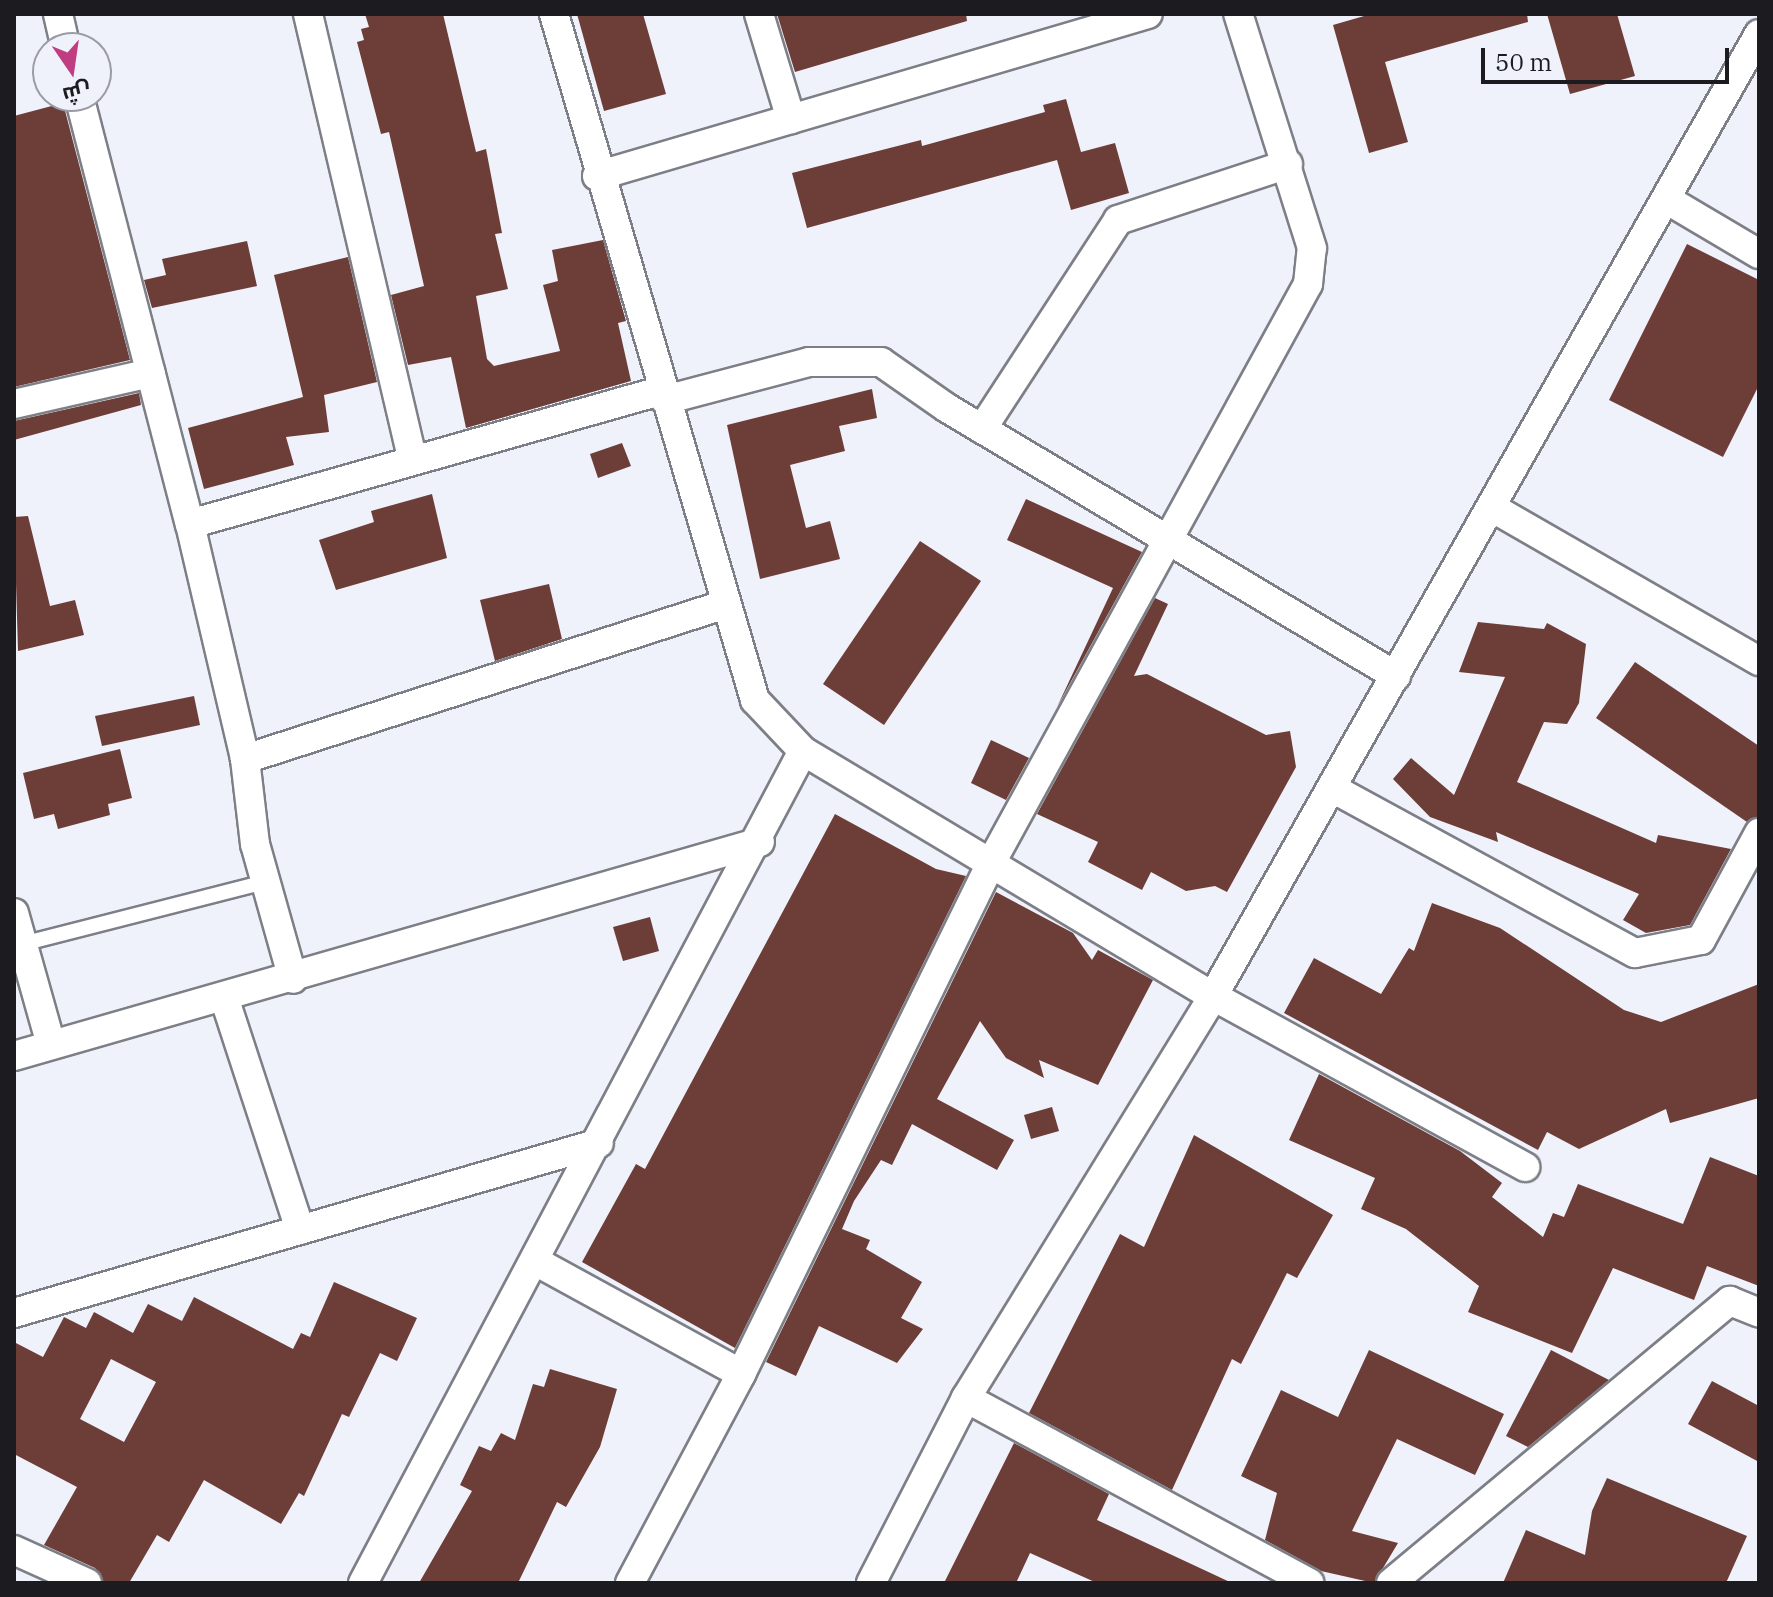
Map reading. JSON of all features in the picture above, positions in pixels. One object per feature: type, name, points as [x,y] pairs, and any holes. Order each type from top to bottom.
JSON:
[{"type":"street","points":[[308,14],[412,457]]},
{"type":"street","points":[[554,14],[597,176],[755,700],[803,751],[992,861],[1213,996],[1525,1167]]},
{"type":"street","points":[[759,14],[791,119]]},
{"type":"street","points":[[597,176],[1108,20],[1148,14]]},
{"type":"street","points":[[630,1583],[741,1374],[992,861],[1308,284],[1312,248],[1288,164],[1238,14]]},
{"type":"street","points":[[871,1583],[966,1398],[1213,996],[1493,508],[1759,34]]},
{"type":"street","points":[[83,112],[190,524],[245,759],[266,882],[293,979]]},
{"type":"street","points":[[982,429],[1118,220],[1288,164]]},
{"type":"street","points":[[1666,199],[1759,254]]},
{"type":"street","points":[[190,524],[412,457],[760,371],[846,357],[881,362],[982,429],[1396,676]]},
{"type":"street","points":[[14,404],[151,373]]},
{"type":"street","points":[[1493,508],[1759,661]]},
{"type":"street","points":[[245,759],[726,604]]},
{"type":"street","points":[[363,1583],[760,842],[803,751]]},
{"type":"street","points":[[1332,788],[1635,953],[1701,940],[1759,833]]},
{"type":"street","points":[[14,1056],[293,979],[760,842]]},
{"type":"street","points":[[14,913],[18,945],[51,1045]]},
{"type":"street","points":[[224,997],[300,1230]]},
{"type":"street","points":[[14,1313],[599,1143]]},
{"type":"street","points":[[535,1261],[741,1374]]},
{"type":"street","points":[[1391,1583],[1730,1301],[1759,1313]]},
{"type":"street","points":[[966,1398],[1309,1583]]},
{"type":"street","points":[[14,1550],[87,1583]]},
{"type":"lane","points":[[18,945],[266,882]]},
{"type":"building","points":[[365,14],[443,14],[476,152],[486,149],[502,233],[495,234],[508,289],[476,296],[487,359],[494,366],[560,351],[543,285],[558,281],[552,250],[603,240],[626,321],[618,323],[631,381],[466,428],[451,357],[408,365],[391,295],[424,286],[389,132],[381,134],[357,42],[364,40],[361,29],[369,27]]},
{"type":"building","points":[[577,14],[643,14],[666,94],[604,111]]},
{"type":"building","points":[[777,14],[966,14],[967,21],[795,72]]},
{"type":"building","points":[[1371,14],[1527,14],[1528,22],[1385,62],[1408,142],[1369,153],[1333,25]]},
{"type":"building","points":[[1547,14],[1617,14],[1635,76],[1570,94]]},
{"type":"building","points":[[1066,99],[1081,152],[1115,143],[1129,193],[1071,210],[1057,160],[807,228],[792,173],[921,140],[922,146],[1045,112],[1043,105]]},
{"type":"building","points":[[32,111],[65,112],[130,360],[14,387],[14,116]]},
{"type":"building","points":[[247,241],[257,286],[152,308],[144,280],[166,275],[162,259]]},
{"type":"building","points":[[1687,244],[1759,280],[1759,385],[1723,457],[1609,400]]},
{"type":"building","points":[[348,257],[377,382],[324,395],[329,432],[286,437],[294,465],[204,489],[188,428],[303,397],[274,275]]},
{"type":"building","points":[[872,389],[877,418],[839,426],[845,451],[790,465],[806,528],[830,521],[840,559],[760,579],[727,425]]},
{"type":"building","points":[[139,393],[141,405],[14,440],[14,421]]},
{"type":"building","points":[[622,443],[631,466],[598,478],[590,454]]},
{"type":"building","points":[[432,494],[447,558],[336,590],[319,540],[374,522],[371,511]]},
{"type":"building","points":[[1026,499],[1142,552],[1057,707],[1113,588],[1007,540]]},
{"type":"building","points":[[28,516],[50,606],[75,600],[84,635],[18,651],[14,517]]},
{"type":"building","points":[[920,541],[981,581],[884,725],[823,684]]},
{"type":"building","points":[[549,584],[562,639],[495,661],[480,600]]},
{"type":"building","points":[[1155,598],[1168,604],[1134,676],[1147,674],[1266,735],[1290,731],[1296,767],[1227,892],[1215,886],[1186,891],[1151,872],[1142,890],[1088,862],[1098,842],[1037,814]]},
{"type":"building","points":[[1478,622],[1544,629],[1547,623],[1586,644],[1579,703],[1567,724],[1544,722],[1517,782],[1656,843],[1658,835],[1731,849],[1690,925],[1646,933],[1623,920],[1639,894],[1496,832],[1498,842],[1430,817],[1393,779],[1411,758],[1454,795],[1505,677],[1459,672]]},
{"type":"building","points":[[1635,662],[1759,746],[1759,816],[1747,822],[1596,718]]},
{"type":"building","points":[[194,696],[200,725],[102,746],[95,716]]},
{"type":"building","points":[[991,740],[1029,758],[1006,800],[971,783]]},
{"type":"building","points":[[120,749],[132,798],[108,804],[110,815],[58,829],[54,814],[34,819],[23,773]]},
{"type":"building","points":[[835,814],[936,869],[966,876],[735,1348],[582,1262],[636,1164],[645,1169]]},
{"type":"building","points":[[996,892],[1073,933],[1092,960],[1098,950],[1153,980],[1098,1085],[1039,1060],[1044,1078],[1006,1058],[980,1021],[937,1099],[1014,1140],[997,1170],[912,1124],[892,1165],[881,1160],[854,1201],[842,1229],[870,1240],[866,1249],[922,1282],[901,1318],[923,1329],[897,1363],[819,1326],[796,1376],[766,1362]]},
{"type":"building","points":[[1432,903],[1500,928],[1624,1010],[1661,1022],[1759,984],[1759,1098],[1670,1123],[1666,1109],[1579,1149],[1547,1132],[1538,1150],[1284,1013],[1314,958],[1381,994],[1409,948],[1414,951]]},
{"type":"building","points":[[650,917],[659,951],[623,961],[613,927]]},
{"type":"building","points":[[1319,1074],[1460,1151],[1502,1183],[1492,1197],[1543,1237],[1553,1213],[1564,1217],[1578,1184],[1683,1224],[1710,1157],[1759,1176],[1759,1286],[1707,1266],[1694,1300],[1613,1268],[1572,1353],[1468,1312],[1479,1286],[1406,1229],[1361,1209],[1375,1178],[1289,1140]]},
{"type":"building","points":[[1052,1107],[1059,1131],[1031,1139],[1024,1115]]},
{"type":"building","points":[[1194,1135],[1333,1215],[1297,1278],[1287,1273],[1241,1364],[1232,1359],[1172,1490],[1029,1413],[1120,1234],[1144,1247]]},
{"type":"building","points":[[334,1282],[417,1318],[397,1361],[380,1353],[349,1417],[342,1414],[304,1496],[299,1493],[281,1524],[204,1480],[169,1542],[157,1535],[129,1583],[104,1583],[95,1568],[44,1545],[77,1487],[14,1454],[14,1342],[43,1357],[64,1317],[86,1328],[94,1312],[133,1333],[148,1304],[182,1321],[194,1297],[293,1349],[301,1333],[310,1337]],"holes":[[[111,1359],[156,1382],[124,1442],[80,1419]]]},
{"type":"building","points":[[1369,1350],[1504,1414],[1475,1475],[1397,1439],[1352,1531],[1398,1543],[1374,1583],[1321,1571],[1265,1540],[1277,1493],[1241,1476],[1281,1390],[1338,1417]]},
{"type":"building","points":[[1551,1350],[1609,1380],[1528,1447],[1506,1436]]},
{"type":"building","points":[[550,1369],[617,1389],[600,1447],[566,1507],[557,1502],[518,1583],[419,1583],[472,1491],[460,1485],[479,1446],[491,1451],[501,1433],[515,1440],[533,1384],[544,1387]]},
{"type":"building","points":[[1712,1381],[1759,1406],[1759,1462],[1688,1424]]},
{"type":"building","points":[[1014,1443],[1109,1494],[1097,1520],[1232,1583],[1097,1583],[1030,1553],[1016,1583],[944,1583]]},
{"type":"building","points":[[1607,1478],[1747,1536],[1726,1583],[1503,1583],[1526,1530],[1585,1555],[1592,1511]]}]
